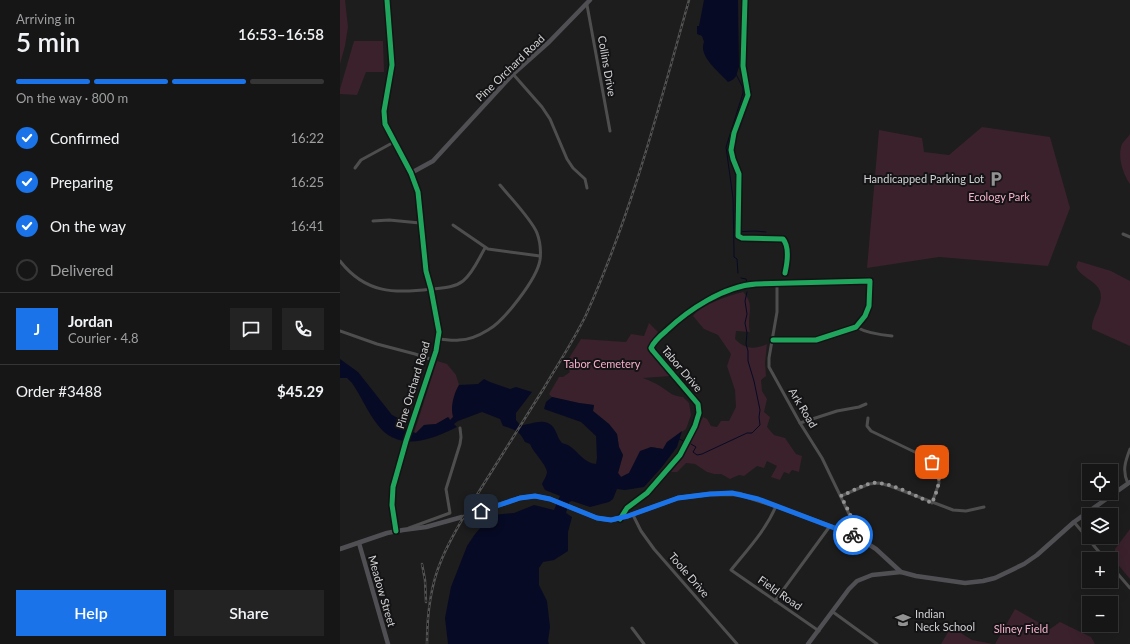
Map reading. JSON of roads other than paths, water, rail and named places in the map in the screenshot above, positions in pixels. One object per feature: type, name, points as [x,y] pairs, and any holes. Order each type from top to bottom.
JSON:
[{"type":"street","points":[[387,0],[392,65],[384,111],[385,124],[411,173]]},
{"type":"street","name":"Pine Orchard Road","points":[[396,531],[392,512],[392,492],[406,441],[433,360],[439,332],[426,271],[418,192],[411,173],[432,161],[513,74],[549,42],[590,0]]},
{"type":"street","name":"Collins Drive","points":[[587,4],[610,132]]},
{"type":"street","points":[[513,74],[542,107],[550,119],[567,159],[573,168],[585,179],[587,188]]},
{"type":"street","points":[[355,168],[361,160],[394,142]]},
{"type":"street","points":[[438,339],[460,340],[487,330],[498,323],[510,312],[534,275],[540,262],[540,249],[537,233],[526,216],[500,184]]},
{"type":"street","points":[[373,221],[384,220],[420,223]]},
{"type":"street","points":[[453,225],[485,248],[540,256]]},
{"type":"street","points":[[1123,234],[1130,237]]},
{"type":"street","points":[[340,261],[347,271],[362,281],[378,289],[400,292],[454,286],[463,281],[470,273],[485,248]]},
{"type":"street","name":"Tabor Drive","points":[[620,519],[627,508],[647,493],[680,455],[695,426],[699,413],[698,404],[651,348],[668,329],[707,300],[751,284],[870,281],[869,306],[865,316],[856,327]]},
{"type":"street","name":"Ark Road","points":[[777,284],[777,312],[769,358],[769,367],[800,424],[822,458],[853,524],[855,532],[854,535]]},
{"type":"street","points":[[772,340],[816,340],[856,327],[863,331],[875,334],[892,336]]},
{"type":"street","points":[[340,331],[377,344],[433,360]]},
{"type":"street","points":[[800,424],[837,411],[859,407],[866,404]]},
{"type":"street","points":[[868,418],[867,426],[871,431],[922,456],[935,465],[939,476],[939,483],[932,503]]},
{"type":"street","points":[[403,530],[450,513],[446,489],[460,444],[460,428]]},
{"type":"street","points":[[808,644],[857,580],[872,575],[901,572],[916,576],[965,583],[982,581],[1008,572],[1024,564],[1037,555],[1074,522],[1129,483],[1124,475],[1124,464],[1130,449]]},
{"type":"street","points":[[841,496],[869,484],[879,483],[948,509],[961,512],[984,506]]},
{"type":"street","points":[[469,515],[524,497],[535,496],[556,501],[602,519],[611,520],[633,515],[672,499],[714,493],[739,494],[854,535],[876,549],[901,572]]},
{"type":"street","name":"Field Road","points":[[776,506],[759,535],[731,570],[819,631]]},
{"type":"street","name":"Toole Drive","points":[[633,515],[647,540],[737,644]]},
{"type":"street","points":[[340,549],[396,531],[426,527],[462,516]]},
{"type":"street","points":[[1074,522],[1099,552]]},
{"type":"street","points":[[775,601],[830,526]]},
{"type":"street","name":"Meadow Street","points":[[359,543],[388,644]]},
{"type":"street","points":[[1118,574],[1130,588]]},
{"type":"street","points":[[833,612],[877,644]]},
{"type":"street","points":[[632,628],[644,644]]},
{"type":"water","points":[[704,0],[738,0],[739,67],[735,78],[728,82],[710,64],[704,53],[704,42],[702,36],[697,34],[697,26],[699,26]]},
{"type":"water","points":[[340,359],[358,372],[392,415],[402,420],[406,430],[416,433],[424,425],[436,424],[448,417],[450,420],[453,417],[453,400],[459,385],[478,384],[484,379],[510,389],[516,387],[532,392],[516,413],[516,420],[520,425],[538,422],[548,423],[553,427],[562,443],[572,447],[588,461],[596,464],[596,436],[581,422],[544,409],[546,402],[552,397],[594,405],[593,411],[609,424],[617,434],[619,447],[623,455],[618,473],[621,477],[629,473],[640,451],[651,447],[663,449],[667,442],[682,431],[677,447],[644,487],[625,490],[617,489],[613,499],[609,502],[590,507],[572,501],[569,502],[566,513],[572,517],[568,532],[568,551],[554,560],[543,562],[539,568],[539,585],[547,601],[550,627],[549,644],[448,644],[445,618],[451,587],[467,546],[475,534],[492,515],[514,513],[534,505],[554,510],[560,496],[545,490],[542,484],[547,472],[530,444],[525,442],[521,435],[516,431],[503,426],[500,419],[482,412],[458,421],[454,424],[457,427],[436,436],[415,441],[395,439],[385,433],[377,424],[352,383],[347,378],[340,378]]},
{"type":"waterway","points":[[736,74],[743,88],[743,93],[726,147],[733,198],[734,257],[737,259],[738,273]]},
{"type":"waterway","points":[[734,232],[766,232]]},
{"type":"waterway","points":[[741,278],[746,279],[747,282]]},
{"type":"waterway","points":[[691,444],[696,447],[693,452],[697,455],[702,454],[747,433],[752,433],[760,425],[760,410],[748,361],[746,344],[747,333],[745,323],[747,314],[745,301],[747,292]]},
{"type":"waterway","points":[[679,439],[684,441]]},
{"type":"railway","points":[[427,644],[432,591],[437,571],[445,552],[464,516],[571,343],[586,315],[602,277],[644,159],[689,0]]},
{"type":"railway","points":[[422,564],[425,580],[426,602]]},
{"type":"place","name":"Handicapped Parking Lot","points":[[996,179]]},
{"type":"place","name":"Indian Neck School","points":[[903,620]]},
{"type":"park label","name":"Ecology Park","points":[[999,197]]},
{"type":"park label","name":"Tabor Cemetery","points":[[602,364]]},
{"type":"park label","name":"Sliney Field","points":[[1021,629]]}]
